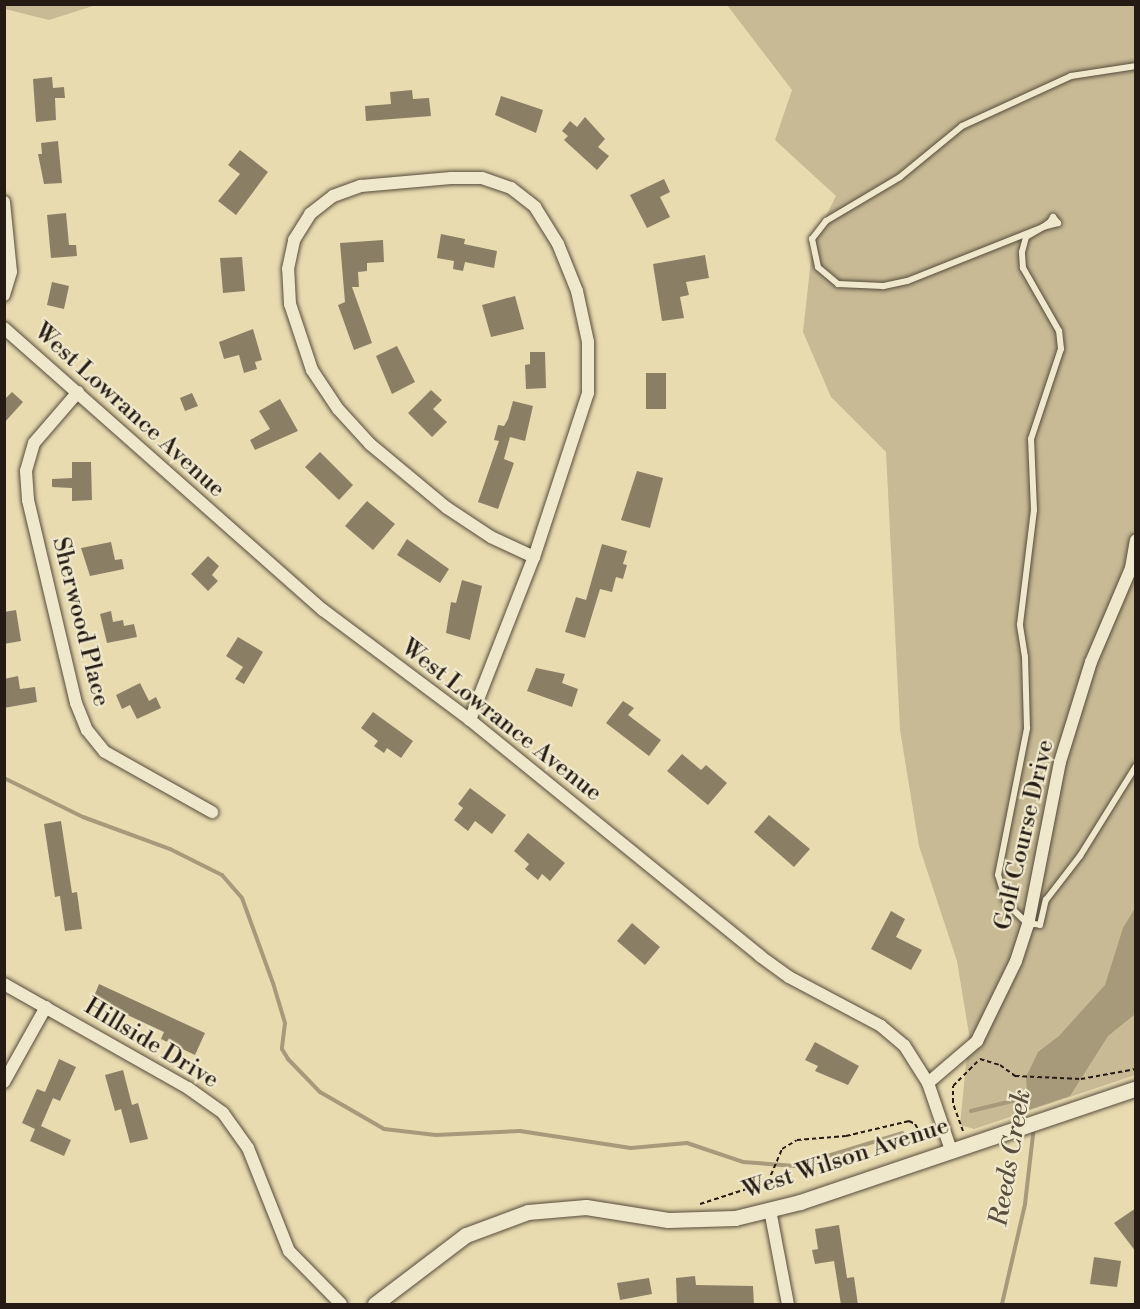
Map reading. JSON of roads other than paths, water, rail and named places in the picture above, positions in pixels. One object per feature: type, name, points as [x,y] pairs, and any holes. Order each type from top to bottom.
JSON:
[{"type":"street","points":[[470,720],[534,557],[588,393],[588,342],[582,312],[558,244],[535,207],[511,188],[482,178],[361,186],[333,196],[310,214],[294,240],[288,269],[293,315],[312,370],[338,410],[370,444],[447,508],[491,537],[534,557]]},
{"type":"street","points":[[4,202],[11,272],[4,295]]},
{"type":"street","name":"West Lowrance Avenue","points":[[4,328],[296,589],[470,720],[760,956],[789,977],[881,1026],[904,1045],[928,1083],[951,1150]]},
{"type":"street","name":"Sherwood Place","points":[[78,392],[34,443],[26,471],[28,500],[76,703],[87,730],[105,752],[212,812]]},
{"type":"street","name":"Golf Course Drive","points":[[928,1083],[977,1041],[999,1001],[1028,924],[1060,762],[1093,654],[1131,568],[1136,540]]},
{"type":"street","name":"Hillside Drive","points":[[4,984],[188,1088],[223,1113],[248,1148],[289,1251],[341,1305]]},
{"type":"street","name":"Hillside Drive","points":[[4,1082],[46,1007]]},
{"type":"street","name":"West Wilson Avenue","points":[[375,1305],[466,1235],[528,1212],[586,1207],[699,1220],[770,1210],[1136,1088]]},
{"type":"street","points":[[770,1210],[788,1305]]},
{"type":"lane","points":[[1136,66],[1071,75],[962,126],[900,177],[826,220],[812,239],[813,255],[818,267],[838,284],[883,286],[907,281],[1043,227],[1026,237],[1023,268],[1047,305],[1059,331],[1061,349],[1031,439],[1034,510],[1020,624],[1025,657],[1027,728],[998,875],[1007,904],[1028,924],[1040,925],[1046,900],[1080,856],[1136,766]]},
{"type":"waterway","points":[[4,778],[83,817],[170,849],[222,875],[242,898],[273,983],[285,1023],[282,1049],[288,1059],[320,1092],[384,1129],[436,1135],[520,1131],[631,1148],[687,1143],[743,1162],[795,1166],[902,1133]]},
{"type":"waterway","points":[[971,1111],[1029,1097]]},
{"type":"waterway","name":"Reeds Creek","points":[[1002,1304],[1025,1204],[1034,1126]]}]
